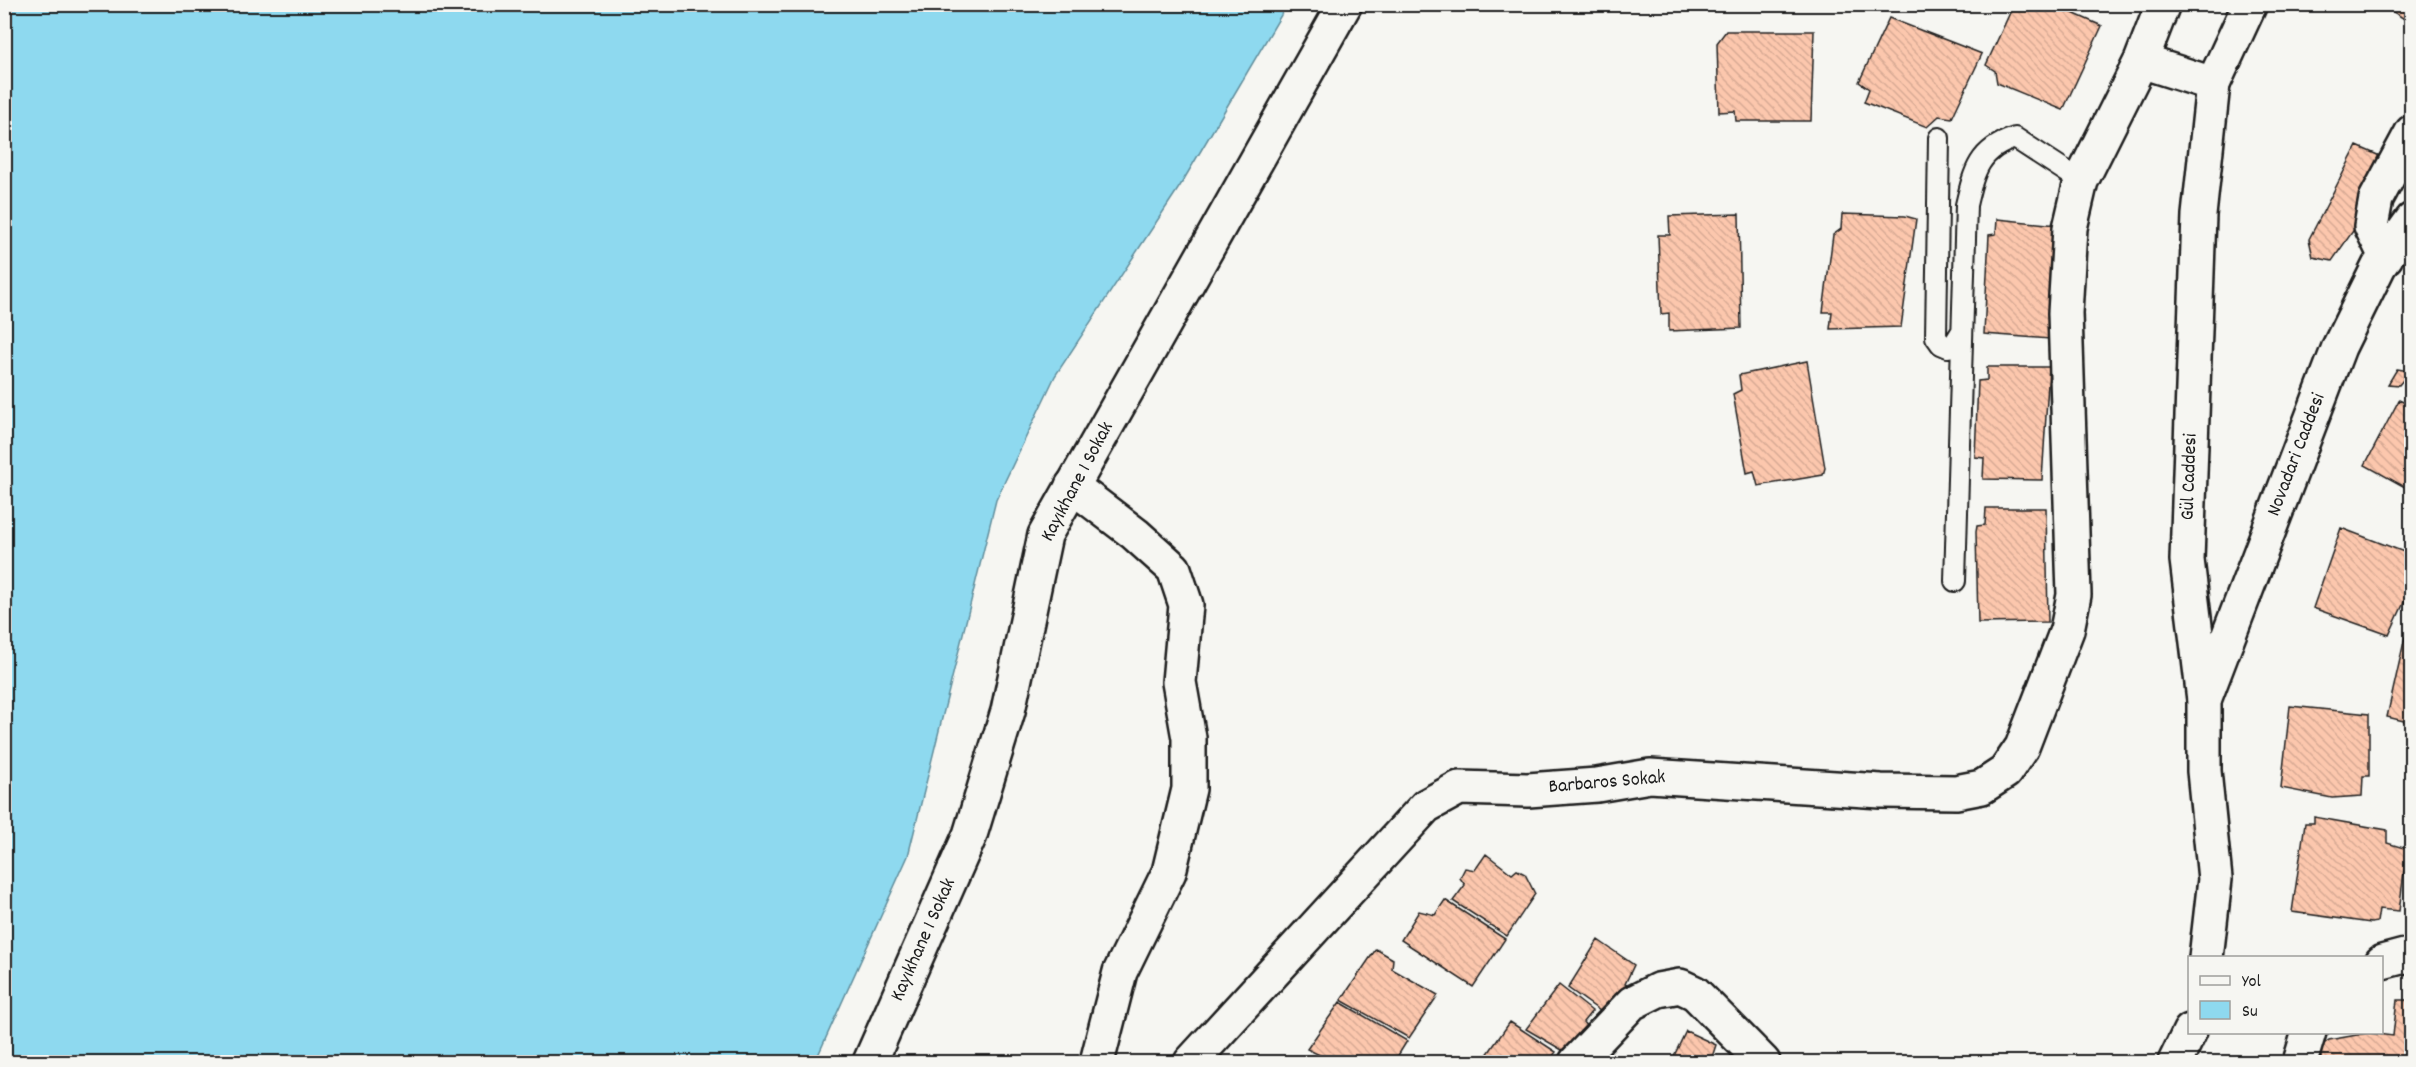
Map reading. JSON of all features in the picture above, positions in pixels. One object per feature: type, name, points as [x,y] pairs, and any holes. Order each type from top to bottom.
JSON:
[{"type":"street","name":"Kayıkhane 1 Sokak","points":[[870,1062],[970,835],[1008,711],[1045,536],[1345,4]]},
{"type":"street","name":"Barbaros Sokak","points":[[1191,1062],[1426,806],[1459,788],[1528,790],[1597,785],[1650,776],[1881,791],[1956,792],[1982,787],[2005,772],[2022,747],[2067,630],[2074,595],[2065,314],[2070,228],[2080,181],[2141,61],[2163,4]]},
{"type":"street","name":"Gül Caddesi","points":[[2206,956],[2215,879],[2204,771],[2204,700],[2187,560],[2199,215],[2213,84],[2250,4]]},
{"type":"street","points":[[2141,61],[2213,84]]},
{"type":"street","points":[[2386,257],[2371,226],[2376,199],[2412,132]]},
{"type":"street","name":"Novadari Caddesi","points":[[2204,700],[2339,347],[2379,266],[2412,220]]},
{"type":"street","points":[[1072,486],[1135,534],[1174,569],[1186,604],[1179,682],[1189,738],[1190,789],[1169,872],[1120,972],[1097,1062]]},
{"type":"street","points":[[2383,962],[2412,954]]},
{"type":"street","points":[[1576,1062],[1632,1003],[1658,990],[1680,986],[1695,993],[1763,1062]]},
{"type":"street","points":[[2175,1062],[2189,1034]]},
{"type":"street","points":[[2300,1062],[2308,1034]]},
{"type":"lane","points":[[1939,138],[1936,337],[1941,344],[1948,347],[1954,344],[1962,331]]},
{"type":"lane","points":[[1955,581],[1966,205],[1973,172],[1986,154],[2000,143],[2015,138],[2080,181]]},
{"type":"water","points":[[5,4],[1287,5],[1180,186],[1055,376],[996,500],[908,856],[815,1062],[5,1062]]},
{"type":"building","points":[[2014,4],[2024,4],[2029,7],[2031,4],[2052,4],[2102,26],[2063,110],[1997,83],[1995,71],[1986,65]]},
{"type":"building","points":[[2389,4],[2412,4],[2412,24],[2387,8]]},
{"type":"building","points":[[1889,18],[1982,54],[1952,118],[1939,116],[1927,127],[1864,102],[1869,89],[1859,82]]},
{"type":"building","points":[[1726,31],[1814,31],[1811,121],[1736,121],[1735,111],[1719,112],[1717,43]]},
{"type":"building","points":[[2357,146],[2389,160],[2367,211],[2332,261],[2313,257],[2309,239]]},
{"type":"building","points":[[1739,214],[1741,328],[1669,331],[1669,313],[1661,314],[1658,235],[1670,235],[1669,216]]},
{"type":"building","points":[[1842,214],[1905,216],[1916,219],[1901,327],[1830,329],[1832,312],[1823,312],[1833,235],[1841,229]]},
{"type":"building","points":[[1997,219],[2057,225],[2050,339],[1984,334],[1989,235],[1996,234]]},
{"type":"building","points":[[1807,361],[1825,468],[1823,475],[1758,486],[1754,471],[1747,473],[1733,394],[1741,390],[1739,375]]},
{"type":"building","points":[[1987,367],[2049,367],[2042,480],[1983,479],[1984,458],[1975,457],[1978,381],[1987,380]]},
{"type":"building","points":[[2397,369],[2403,370],[2407,375],[2399,385],[2388,384]]},
{"type":"building","points":[[2399,400],[2412,406],[2412,491],[2365,465]]},
{"type":"building","points":[[1986,508],[2046,508],[2048,622],[1978,623],[1976,532],[1977,526],[1985,525]]},
{"type":"building","points":[[2341,528],[2412,555],[2407,596],[2389,635],[2313,608]]},
{"type":"building","points":[[2405,637],[2412,638],[2412,723],[2387,717]]},
{"type":"building","points":[[2290,706],[2369,714],[2369,776],[2363,776],[2362,796],[2332,798],[2281,788]]},
{"type":"building","points":[[2314,817],[2387,830],[2387,843],[2407,849],[2399,911],[2379,909],[2377,922],[2371,923],[2292,912],[2305,823],[2314,823]]},
{"type":"building","points":[[1486,854],[1512,874],[1517,870],[1525,874],[1535,894],[1507,936],[1453,901],[1465,885],[1460,878],[1465,868],[1475,870]]},
{"type":"building","points":[[1445,900],[1505,939],[1473,987],[1401,940],[1419,911],[1435,915]]},
{"type":"building","points":[[1598,940],[1634,965],[1625,984],[1629,986],[1603,1013],[1568,988]]},
{"type":"building","points":[[1376,949],[1393,959],[1392,969],[1438,995],[1409,1038],[1341,1000]]},
{"type":"building","points":[[1559,985],[1592,1011],[1583,1022],[1587,1027],[1562,1050],[1526,1029]]},
{"type":"building","points":[[2397,1000],[2412,1000],[2412,1062],[2321,1061],[2321,1046],[2329,1040],[2362,1034],[2393,1036]]},
{"type":"building","points":[[1340,1002],[1407,1041],[1394,1062],[1334,1062],[1307,1049]]},
{"type":"building","points":[[1510,1022],[1556,1052],[1548,1062],[1482,1062]]},
{"type":"building","points":[[1686,1031],[1716,1045],[1711,1060],[1713,1062],[1671,1062]]}]
